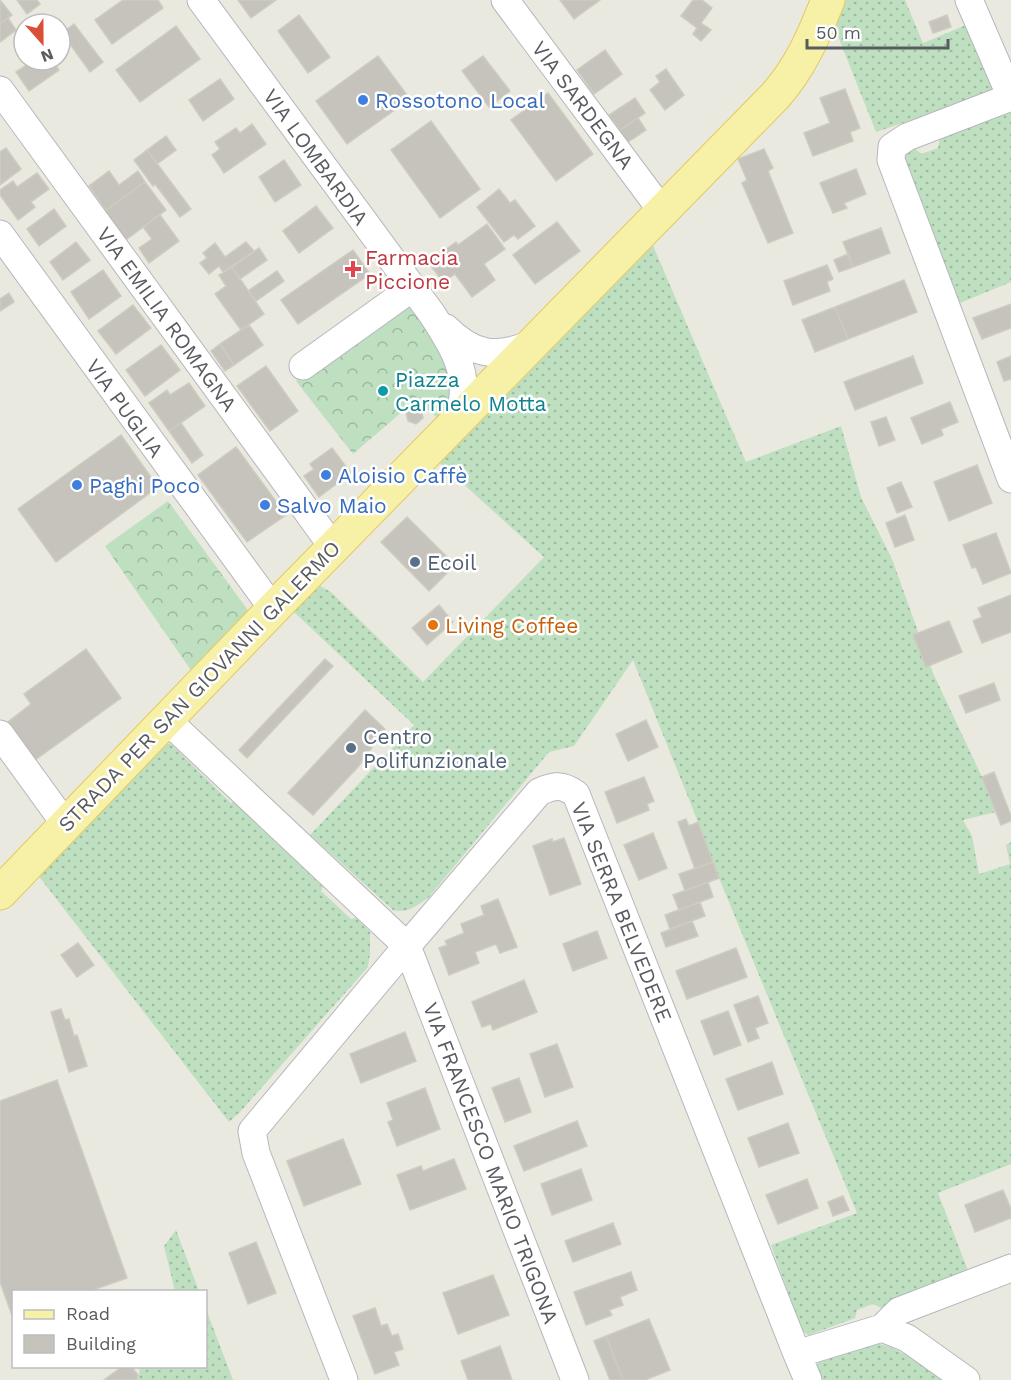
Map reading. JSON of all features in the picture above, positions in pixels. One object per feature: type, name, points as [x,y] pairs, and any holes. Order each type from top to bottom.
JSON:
[{"type":"main road","name":"STRADA PER SAN GIOVANNI GALERMO","points":[[0,893],[333,547],[788,82],[801,63],[828,0]]},
{"type":"street","name":"VIA LOMBARDIA","points":[[201,0],[432,314],[453,335],[463,354],[482,364],[491,386]]},
{"type":"street","name":"VIA SARDEGNA","points":[[505,0],[662,211]]},
{"type":"street","points":[[969,0],[1011,97],[907,137],[892,147],[891,160],[1002,434],[1011,479]]},
{"type":"street","name":"VIA EMILIA ROMAGNA","points":[[0,90],[333,547]]},
{"type":"street","name":"VIA PUGLIA","points":[[0,234],[273,609]]},
{"type":"street","points":[[303,366],[412,288]]},
{"type":"street","points":[[456,421],[462,402],[463,354],[514,351],[531,344]]},
{"type":"street","points":[[167,720],[407,945],[252,1131],[256,1153],[344,1380]]},
{"type":"street","points":[[0,734],[66,825]]},
{"type":"street","name":"VIA SERRA BELVEDERE","points":[[407,945],[539,792],[552,786],[566,788],[576,794],[797,1354]]},
{"type":"street","name":"VIA FRANCESCO MARIO TRIGONA","points":[[407,945],[574,1380]]},
{"type":"street","points":[[808,1380],[797,1354],[882,1328],[899,1311],[1011,1268]]},
{"type":"street","points":[[882,1328],[907,1338],[966,1380]]},
{"type":"green space","points":[[837,0],[905,0],[923,43],[971,23],[999,90],[876,132],[830,16]]},
{"type":"green space","points":[[1011,109],[1011,282],[955,305],[902,157],[912,145],[921,154],[938,148],[940,135]]},
{"type":"green space","points":[[651,241],[746,462],[841,426],[861,497],[892,559],[933,673],[996,812],[963,820],[972,836],[979,874],[1010,864],[1006,845],[1011,842],[1011,1164],[938,1193],[969,1273],[881,1308],[873,1304],[857,1310],[855,1318],[809,1335],[802,1331],[771,1245],[857,1213],[719,878],[633,660],[574,746],[549,752],[428,898],[415,906],[403,911],[393,910],[310,835],[414,725],[294,612],[320,586],[331,592],[423,682],[544,557],[438,461]]},
{"type":"green space","points":[[404,301],[425,327],[442,356],[451,388],[448,407],[442,422],[417,399],[353,454],[296,381]]},
{"type":"green space","points":[[168,501],[253,617],[195,676],[105,546]]},
{"type":"green space","points":[[162,742],[166,745],[170,743],[231,803],[235,801],[323,887],[321,891],[351,919],[356,918],[370,932],[368,967],[229,1122],[37,874]]},
{"type":"green space","points":[[176,1230],[199,1290],[175,1290],[164,1246]]},
{"type":"green space","points":[[207,1312],[233,1380],[138,1380],[140,1368],[207,1368]]},
{"type":"green space","points":[[867,1341],[899,1351],[945,1380],[821,1380],[815,1365],[828,1354]]},
{"type":"building","points":[[0,0],[12,15],[0,24]]},
{"type":"building","points":[[17,0],[37,0],[40,4],[30,12],[26,12]]},
{"type":"building","points":[[123,0],[158,0],[163,8],[112,44],[95,20]]},
{"type":"building","points":[[238,0],[276,0],[251,18]]},
{"type":"building","points":[[560,0],[600,0],[574,19]]},
{"type":"building","points":[[693,0],[702,0],[712,8],[701,23],[711,30],[701,41],[693,34],[697,28],[681,16]]},
{"type":"building","points":[[299,15],[330,57],[308,73],[278,31]]},
{"type":"building","points":[[947,15],[951,27],[933,33],[929,22]]},
{"type":"building","points":[[8,18],[12,24],[12,33],[0,42],[0,24]]},
{"type":"building","points":[[74,24],[103,62],[90,72],[72,47],[72,26]]},
{"type":"building","points":[[176,26],[200,59],[140,102],[116,70]]},
{"type":"building","points":[[605,50],[622,74],[594,94],[577,70]]},
{"type":"building","name":"Rossotono Local","points":[[378,56],[410,99],[347,144],[316,101]]},
{"type":"building","points":[[483,56],[510,91],[489,107],[462,71]]},
{"type":"building","points":[[666,69],[684,95],[665,110],[650,90],[660,82],[656,76]]},
{"type":"building","points":[[16,72],[56,72],[29,91]]},
{"type":"building","points":[[220,79],[234,99],[203,121],[189,100]]},
{"type":"building","points":[[845,89],[860,128],[850,132],[853,141],[813,156],[804,133],[830,123],[820,98]]},
{"type":"building","points":[[548,93],[593,154],[556,181],[511,120]]},
{"type":"building","points":[[635,98],[645,113],[620,130],[609,115]]},
{"type":"building","points":[[638,118],[646,130],[628,142],[620,130]]},
{"type":"building","points":[[431,121],[480,189],[440,218],[391,150]]},
{"type":"building","points":[[252,124],[266,144],[224,173],[212,155],[220,149],[215,142],[236,128],[240,133]]},
{"type":"building","points":[[166,136],[176,150],[157,164],[147,150]]},
{"type":"building","points":[[6,148],[21,169],[0,185],[0,152]]},
{"type":"building","points":[[764,149],[773,168],[768,171],[793,233],[768,243],[742,183],[747,180],[738,159]]},
{"type":"building","points":[[147,150],[191,209],[180,217],[134,160]]},
{"type":"building","points":[[284,160],[301,185],[275,202],[259,177]]},
{"type":"building","points":[[856,169],[866,194],[844,203],[847,208],[833,213],[820,183]]},
{"type":"building","points":[[109,171],[119,185],[138,171],[145,182],[106,210],[89,186]]},
{"type":"building","points":[[37,173],[49,189],[31,202],[35,207],[18,220],[0,195],[0,190],[13,181],[17,187]]},
{"type":"building","points":[[145,182],[166,210],[123,242],[102,213]]},
{"type":"building","points":[[499,189],[510,203],[515,200],[535,226],[518,239],[514,235],[504,242],[477,207]]},
{"type":"building","points":[[316,206],[333,228],[299,253],[283,231]]},
{"type":"building","points":[[54,209],[66,226],[39,246],[27,229]]},
{"type":"building","points":[[160,215],[179,241],[149,263],[139,248],[152,239],[143,227]]},
{"type":"building","points":[[557,222],[580,251],[535,284],[513,255]]},
{"type":"building","points":[[487,224],[505,249],[484,264],[495,280],[472,297],[455,274],[443,282],[428,262],[456,242],[458,245]]},
{"type":"building","points":[[881,228],[890,253],[853,267],[843,242]]},
{"type":"building","points":[[76,242],[90,260],[63,280],[50,262]]},
{"type":"building","points":[[246,242],[254,251],[223,272],[219,266],[209,274],[200,263],[207,258],[203,253],[215,243],[225,257]]},
{"type":"building","points":[[259,248],[267,260],[240,279],[232,267]]},
{"type":"building","points":[[353,250],[370,274],[298,324],[281,300]]},
{"type":"building","points":[[848,254],[853,267],[839,272],[834,260]]},
{"type":"building","points":[[827,265],[833,279],[827,282],[830,291],[793,305],[784,281]]},
{"type":"building","points":[[232,267],[264,314],[241,330],[215,294],[226,286],[219,275]]},
{"type":"building","points":[[103,270],[121,296],[89,319],[71,292]]},
{"type":"building","points":[[277,271],[284,281],[256,301],[248,291]]},
{"type":"building","points":[[904,280],[917,312],[848,339],[835,307]]},
{"type":"building","points":[[9,293],[14,302],[0,311],[0,299]]},
{"type":"building","points":[[1011,304],[1011,328],[982,339],[973,318]]},
{"type":"building","points":[[133,305],[151,328],[116,354],[98,331]]},
{"type":"building","points":[[835,307],[848,339],[815,352],[802,320]]},
{"type":"building","points":[[249,325],[263,345],[234,365],[220,344]]},
{"type":"building","points":[[220,344],[234,365],[225,371],[211,351]]},
{"type":"building","points":[[161,345],[180,370],[145,396],[126,370]]},
{"type":"building","points":[[913,356],[923,383],[855,410],[844,382]]},
{"type":"building","points":[[1011,356],[1011,379],[1004,381],[997,362]]},
{"type":"building","points":[[266,366],[298,411],[270,431],[237,386]]},
{"type":"building","points":[[189,383],[205,406],[169,431],[149,403],[167,390],[170,395]]},
{"type":"building","points":[[950,402],[958,422],[941,429],[943,435],[922,444],[911,418]]},
{"type":"building","points":[[413,407],[421,410],[423,418],[416,424],[408,421],[406,413]]},
{"type":"building","points":[[886,417],[895,440],[879,446],[871,422]]},
{"type":"building","points":[[181,423],[203,455],[192,463],[169,431]]},
{"type":"building","points":[[121,435],[158,487],[56,562],[18,509]]},
{"type":"building","points":[[236,447],[286,515],[247,542],[198,475]]},
{"type":"building","points":[[332,448],[351,473],[319,497],[304,476],[314,469],[310,464]]},
{"type":"building","points":[[977,465],[992,503],[949,521],[934,482]]},
{"type":"building","points":[[901,482],[912,507],[897,513],[887,488]]},
{"type":"building","points":[[905,515],[914,540],[895,547],[886,523]]},
{"type":"building","points":[[407,517],[455,565],[429,591],[381,542]]},
{"type":"building","points":[[996,533],[1011,573],[983,584],[976,567],[972,568],[963,545]]},
{"type":"building","points":[[1011,595],[1011,632],[982,643],[973,621],[982,617],[978,608]]},
{"type":"building","name":"Living Coffee","points":[[439,605],[453,622],[427,645],[412,628]]},
{"type":"building","points":[[949,621],[962,652],[926,667],[913,635]]},
{"type":"building","points":[[86,649],[121,698],[35,760],[8,722],[31,704],[24,694]]},
{"type":"building","points":[[325,659],[333,666],[247,758],[239,750]]},
{"type":"building","points":[[994,683],[1000,700],[966,713],[959,696]]},
{"type":"building","name":"Centro Polifunzionale","points":[[365,710],[385,729],[358,767],[313,815],[288,793]]},
{"type":"building","points":[[646,720],[658,747],[628,761],[616,734]]},
{"type":"building","points":[[994,772],[1011,816],[1011,821],[1001,825],[982,777]]},
{"type":"building","points":[[644,777],[654,801],[647,804],[649,810],[617,823],[605,792]]},
{"type":"building","points":[[686,819],[689,826],[698,822],[713,862],[695,869],[678,822]]},
{"type":"building","points":[[653,833],[667,868],[639,880],[624,845]]},
{"type":"building","points":[[564,838],[581,884],[550,895],[533,846],[552,839],[553,842]]},
{"type":"building","points":[[713,862],[719,878],[685,891],[679,874]]},
{"type":"building","points":[[708,882],[713,897],[679,910],[673,895]]},
{"type":"building","points":[[498,899],[517,947],[500,953],[496,944],[475,952],[479,963],[449,975],[439,948],[447,945],[445,941],[464,933],[461,924],[484,915],[481,906]]},
{"type":"building","points":[[700,902],[705,916],[670,929],[665,915]]},
{"type":"building","points":[[692,921],[698,936],[666,947],[661,933]]},
{"type":"building","points":[[597,931],[607,958],[573,971],[563,944]]},
{"type":"building","points":[[78,943],[94,965],[77,977],[61,955]]},
{"type":"building","points":[[736,948],[747,977],[687,999],[676,971]]},
{"type":"building","points":[[524,980],[537,1012],[493,1030],[491,1024],[482,1027],[472,1002]]},
{"type":"building","points":[[758,996],[768,1023],[755,1028],[759,1038],[748,1042],[734,1005]]},
{"type":"building","points":[[61,1009],[65,1020],[69,1019],[74,1036],[77,1035],[87,1066],[69,1072],[51,1012]]},
{"type":"building","points":[[728,1011],[741,1045],[714,1055],[701,1021]]},
{"type":"building","points":[[405,1032],[416,1061],[361,1083],[350,1054]]},
{"type":"building","points":[[557,1044],[573,1087],[545,1097],[530,1054]]},
{"type":"building","points":[[772,1062],[783,1094],[738,1110],[726,1079]]},
{"type":"building","points":[[519,1078],[531,1112],[505,1122],[492,1088]]},
{"type":"building","points":[[57,1080],[127,1278],[93,1290],[12,1290],[12,1315],[0,1282],[0,1101]]},
{"type":"building","points":[[425,1088],[440,1129],[397,1146],[388,1122],[393,1120],[387,1103]]},
{"type":"building","points":[[577,1121],[587,1146],[524,1171],[514,1146]]},
{"type":"building","points":[[788,1123],[799,1153],[759,1167],[748,1138]]},
{"type":"building","points":[[343,1139],[361,1184],[304,1206],[287,1161]]},
{"type":"building","points":[[454,1159],[466,1189],[410,1210],[397,1175],[421,1166],[423,1171]]},
{"type":"building","points":[[581,1169],[592,1200],[552,1215],[541,1184]]},
{"type":"building","points":[[807,1179],[818,1208],[778,1224],[766,1195]]},
{"type":"building","points":[[1003,1190],[1011,1209],[1011,1218],[975,1232],[965,1205]]},
{"type":"building","points":[[843,1196],[849,1210],[833,1216],[828,1202]]},
{"type":"building","points":[[613,1223],[621,1244],[573,1262],[565,1241]]},
{"type":"building","points":[[256,1242],[276,1293],[248,1304],[229,1253]]},
{"type":"building","points":[[631,1272],[637,1290],[620,1297],[623,1305],[609,1310],[612,1315],[586,1325],[574,1292]]},
{"type":"building","points":[[493,1275],[509,1315],[458,1334],[443,1293]]},
{"type":"building","points":[[375,1308],[381,1326],[387,1324],[392,1336],[398,1334],[403,1349],[394,1352],[399,1365],[375,1374],[353,1316]]},
{"type":"building","points":[[649,1319],[670,1370],[645,1380],[623,1380],[606,1336]]},
{"type":"building","points":[[606,1336],[623,1380],[610,1380],[594,1341]]},
{"type":"building","points":[[500,1346],[512,1380],[468,1380],[461,1361]]},
{"type":"building","points":[[120,1368],[133,1368],[138,1375],[137,1380],[104,1380]]},
{"type":"place","name":"Rossotono Local","points":[[363,100]]},
{"type":"place","name":"Farmacia Piccione","points":[[353,269]]},
{"type":"place","name":"Piazza Carmelo Motta","points":[[383,391]]},
{"type":"place","name":"Aloisio Caffè","points":[[326,475]]},
{"type":"place","name":"Paghi Poco","points":[[77,485]]},
{"type":"place","name":"Salvo Maio","points":[[265,505]]},
{"type":"place","name":"Ecoil","points":[[415,562]]},
{"type":"place","name":"Living Coffee","points":[[433,625]]},
{"type":"place","name":"Centro Polifunzionale","points":[[351,748]]}]
